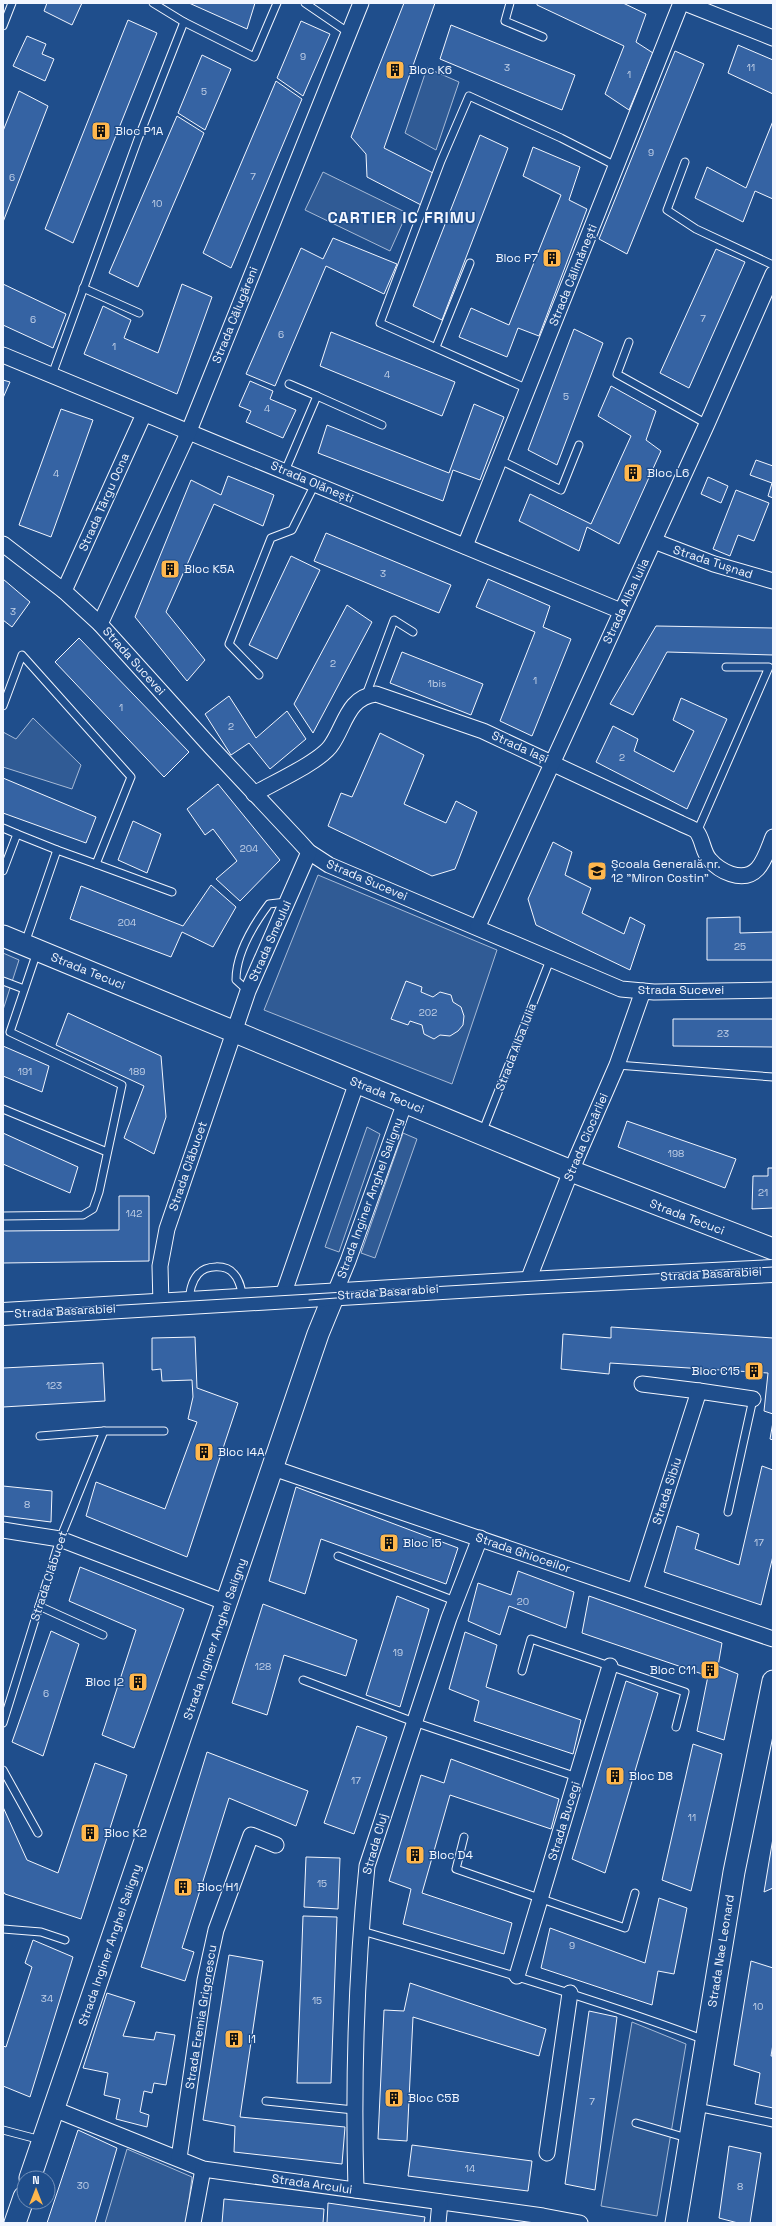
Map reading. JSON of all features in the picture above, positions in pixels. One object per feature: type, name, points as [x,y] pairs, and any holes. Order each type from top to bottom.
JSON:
[{"type":"main road","name":"Strada Tecuci","points":[[3,936],[571,1171],[773,1249]]},
{"type":"main road","name":"Strada Basarabiei","points":[[3,1314],[245,1301],[527,1283],[773,1271]]},
{"type":"main road","name":"Strada Inginer Anghel Saligny","points":[[33,2170],[318,1334],[334,1295]]},
{"type":"main road","name":"Strada Nae Leonard","points":[[676,2223],[734,1872],[773,1681]]},
{"type":"main road","points":[[15,2223],[20,2210]]},
{"type":"street","name":"Strada Călugăreni","points":[[100,624],[189,431],[361,3]]},
{"type":"street","name":"Strada Călimănești","points":[[465,546],[681,3]]},
{"type":"street","points":[[685,3],[773,38]]},
{"type":"street","name":"Strada Alba Iulia","points":[[478,926],[554,763],[773,274]]},
{"type":"street","name":"Strada Olănești","points":[[3,355],[621,611]]},
{"type":"street","name":"Strada Târgu Ocna","points":[[64,591],[144,414]]},
{"type":"street","name":"Strada Tușnad","points":[[654,541],[714,564],[773,581]]},
{"type":"street","name":"Strada Sucevei","points":[[3,544],[64,591],[100,624],[254,794],[309,852],[329,865],[478,926],[550,960],[621,989],[643,991],[773,990]]},
{"type":"street","name":"Strada Iași","points":[[366,695],[376,694],[483,731],[554,763],[697,832]]},
{"type":"street","points":[[254,794],[315,759],[332,746],[357,700],[366,695]]},
{"type":"street","points":[[697,832],[709,859],[721,870],[738,876],[750,875],[757,870],[764,860],[773,837]]},
{"type":"street","name":"Strada Smeului","points":[[234,1031],[248,991],[309,852]]},
{"type":"street","name":"Strada Ciocârliei","points":[[527,1283],[571,1171],[617,1065],[643,991]]},
{"type":"street","name":"Strada Clăbucet","points":[[161,1305],[160,1266],[167,1229],[234,1031]]},
{"type":"street","points":[[282,1298],[357,1082]]},
{"type":"street","name":"Strada Inginer Anghel Saligny","points":[[334,1295],[351,1254],[405,1102]]},
{"type":"street","points":[[642,1384],[753,1399]]},
{"type":"street","name":"Strada Sibiu","points":[[635,1591],[699,1391]]},
{"type":"street","name":"Strada Ghioceilor","points":[[273,1468],[773,1639]]},
{"type":"street","points":[[3,1530],[60,1539],[227,1603]]},
{"type":"street","name":"Strada Cluj","points":[[356,2190],[354,2110],[362,1931],[367,1866],[414,1722],[456,1601],[480,1538]]},
{"type":"street","name":"Strada Bucegi","points":[[517,1976],[610,1666]]},
{"type":"street","name":"Strada Eremia Grigorescu","points":[[179,2158],[205,1980],[216,1930],[251,1835],[276,1844]]},
{"type":"street","points":[[547,2153],[570,1992]]},
{"type":"street","name":"Strada Arcului","points":[[54,2109],[179,2158],[203,2169],[440,2202],[527,2218],[580,2223]]},
{"type":"street","points":[[193,2223],[203,2169]]},
{"type":"street","points":[[438,2223],[440,2202]]},
{"type":"lane","points":[[3,26],[12,3]]},
{"type":"lane","points":[[153,3],[184,22],[254,57],[277,3]]},
{"type":"lane","points":[[305,3],[349,33]]},
{"type":"lane","points":[[510,3],[505,21],[543,37]]},
{"type":"lane","points":[[52,375],[138,139],[184,22]]},
{"type":"lane","points":[[528,390],[436,347],[380,323],[441,161],[469,96],[561,138],[616,166]]},
{"type":"lane","points":[[686,162],[667,210],[696,229],[773,265]]},
{"type":"lane","points":[[436,347],[470,263]]},
{"type":"lane","points":[[83,288],[139,313]]},
{"type":"lane","points":[[629,342],[617,374],[707,424]]},
{"type":"lane","points":[[289,384],[382,425]]},
{"type":"lane","points":[[286,471],[317,396]]},
{"type":"lane","points":[[500,460],[561,490],[579,445]]},
{"type":"lane","points":[[259,675],[229,644],[271,538],[292,530],[316,484]]},
{"type":"lane","points":[[366,695],[394,620],[413,632]]},
{"type":"lane","points":[[3,706],[22,655],[131,777],[96,864]]},
{"type":"lane","points":[[697,832],[769,667],[726,667]]},
{"type":"lane","points":[[3,828],[57,850],[172,892]]},
{"type":"lane","points":[[3,871],[17,834]]},
{"type":"lane","points":[[3,1216],[83,1215],[93,1209],[99,1192],[122,1085],[6,1030],[24,989],[31,947],[57,850]]},
{"type":"lane","points":[[248,991],[236,980],[236,968],[254,924],[269,904],[287,902]]},
{"type":"lane","name":"Strada Alba Iulia","points":[[482,1133],[550,960]]},
{"type":"lane","points":[[3,981],[24,989]]},
{"type":"lane","points":[[617,1065],[773,1076]]},
{"type":"lane","points":[[3,1109],[107,1152]]},
{"type":"lane","points":[[188,1304],[192,1285],[198,1274],[215,1266],[226,1268],[234,1273],[240,1284],[245,1301]]},
{"type":"lane","points":[[728,1512],[753,1399]]},
{"type":"lane","points":[[40,1436],[104,1431],[164,1431]]},
{"type":"lane","name":"Strada Clăbucet","points":[[3,1723],[60,1539],[104,1431]]},
{"type":"lane","points":[[338,1556],[456,1601]]},
{"type":"lane","points":[[39,1606],[104,1634]]},
{"type":"lane","points":[[522,1671],[531,1640],[685,1692],[676,1728]]},
{"type":"lane","points":[[303,1680],[414,1722],[577,1776]]},
{"type":"lane","points":[[3,1770],[38,1833]]},
{"type":"lane","points":[[464,1837],[456,1870],[625,1928],[635,1893]]},
{"type":"lane","points":[[3,1929],[41,1932],[64,1940]]},
{"type":"lane","points":[[362,1931],[570,1992],[707,2041]]},
{"type":"lane","points":[[266,2101],[354,2110]]},
{"type":"lane","points":[[696,2107],[773,2123]]},
{"type":"lane","points":[[636,2123],[689,2139]]},
{"type":"lane","points":[[3,2130],[24,2137],[43,2140]]},
{"type":"shaded area","points":[[427,68],[459,82],[436,150],[405,133]]},
{"type":"shaded area","points":[[323,172],[407,213],[390,251],[305,210]]},
{"type":"shaded area","points":[[33,718],[81,765],[72,789],[3,767],[3,732],[16,739]]},
{"type":"shaded area","points":[[318,875],[497,950],[452,1084],[264,1010]]},
{"type":"shaded area","points":[[3,953],[19,960],[3,1010]]},
{"type":"shaded area","points":[[367,1127],[380,1134],[339,1252],[325,1247]]},
{"type":"shaded area","points":[[403,1133],[417,1139],[375,1258],[361,1253]]},
{"type":"shaded area","points":[[632,2022],[686,2044],[657,2216],[601,2206]]},
{"type":"shaded area","points":[[127,2149],[192,2177],[186,2223],[105,2223]]},
{"type":"building","points":[[47,3],[82,3],[72,25],[44,11]]},
{"type":"building","points":[[189,3],[255,3],[247,29]]},
{"type":"building","name":"Bloc K6","points":[[404,3],[435,3],[384,148],[435,174],[423,206],[367,177],[366,154],[351,137]]},
{"type":"building","points":[[537,3],[623,3],[646,14],[636,42],[653,53],[629,110],[605,94],[624,46],[537,5]]},
{"type":"building","name":"Bloc P1A","points":[[128,20],[157,33],[73,243],[45,229]]},
{"type":"building","points":[[301,21],[330,34],[303,96],[277,78]]},
{"type":"building","points":[[451,25],[575,75],[562,110],[440,59]]},
{"type":"building","points":[[27,36],[46,44],[42,54],[54,59],[45,81],[13,66]]},
{"type":"building","points":[[738,45],[773,60],[773,94],[728,73]]},
{"type":"building","points":[[675,51],[704,64],[627,254],[599,239]]},
{"type":"building","points":[[202,55],[231,69],[205,130],[178,113]]},
{"type":"building","points":[[276,81],[302,99],[231,268],[203,253]]},
{"type":"building","points":[[19,91],[48,106],[3,222],[3,131]]},
{"type":"building","points":[[177,116],[204,133],[138,287],[109,273]]},
{"type":"building","points":[[773,121],[773,199],[755,191],[743,222],[695,198],[707,167],[746,188]]},
{"type":"building","points":[[480,135],[508,148],[442,320],[413,306]]},
{"type":"building","name":"Bloc P7","points":[[533,147],[580,167],[569,200],[587,209],[539,336],[518,328],[507,357],[459,337],[471,308],[509,325],[561,195],[523,176]]},
{"type":"building","points":[[333,238],[397,264],[384,294],[326,266],[275,386],[246,374],[301,248],[323,259]]},
{"type":"building","points":[[716,249],[745,262],[689,388],[660,373]]},
{"type":"building","points":[[3,284],[66,314],[53,348],[3,325]]},
{"type":"building","points":[[182,284],[212,297],[177,394],[84,354],[103,306],[131,320],[124,338],[158,353]]},
{"type":"building","points":[[574,329],[603,343],[557,465],[528,450]]},
{"type":"building","points":[[331,332],[455,382],[442,416],[320,366]]},
{"type":"building","points":[[3,380],[10,382],[3,398]]},
{"type":"building","points":[[250,381],[273,391],[270,399],[296,410],[283,438],[246,422],[251,411],[239,406]]},
{"type":"building","name":"Bloc L6","points":[[611,386],[656,411],[646,440],[661,451],[619,544],[587,527],[579,551],[519,521],[530,494],[591,524],[631,436],[598,416]]},
{"type":"building","points":[[474,404],[504,417],[480,480],[453,470],[443,501],[318,453],[327,425],[449,473]]},
{"type":"building","points":[[61,409],[93,420],[51,537],[19,525]]},
{"type":"building","points":[[756,460],[773,466],[773,498],[768,496],[772,483],[750,475]]},
{"type":"building","name":"Bloc K5A","points":[[228,476],[274,495],[263,526],[214,504],[166,612],[205,660],[187,681],[135,617],[191,480],[221,495]]},
{"type":"building","points":[[708,477],[728,486],[721,503],[701,494]]},
{"type":"building","points":[[736,490],[769,503],[754,541],[738,535],[730,556],[713,549]]},
{"type":"building","points":[[326,533],[451,585],[439,613],[314,561]]},
{"type":"building","points":[[291,556],[320,570],[277,659],[249,645]]},
{"type":"building","points":[[3,579],[30,602],[12,627],[3,620]]},
{"type":"building","points":[[488,579],[550,606],[543,627],[571,639],[532,736],[500,721],[535,632],[476,607]]},
{"type":"building","points":[[347,605],[372,622],[313,733],[294,704]]},
{"type":"building","points":[[656,626],[773,628],[773,655],[667,652],[633,715],[610,704]]},
{"type":"building","points":[[79,638],[189,752],[164,777],[55,662]]},
{"type":"building","points":[[402,652],[483,684],[471,715],[390,683]]},
{"type":"building","points":[[229,696],[256,738],[287,711],[306,739],[270,769],[249,743],[231,755],[205,714]]},
{"type":"building","points":[[681,698],[727,719],[687,809],[596,762],[613,726],[638,739],[634,751],[674,772],[694,731],[673,720]]},
{"type":"building","points":[[380,733],[424,755],[404,804],[446,823],[456,801],[477,812],[455,869],[432,876],[328,826],[341,793],[352,797]]},
{"type":"building","points":[[3,778],[96,817],[86,843],[3,813]]},
{"type":"building","points":[[218,784],[280,860],[240,901],[216,879],[237,861],[213,829],[205,835],[187,809]]},
{"type":"building","points":[[133,821],[161,834],[147,873],[118,860]]},
{"type":"building","points":[[553,842],[572,852],[565,875],[591,888],[582,913],[624,934],[630,917],[645,925],[630,970],[536,925],[528,899]]},
{"type":"building","points":[[211,885],[236,907],[213,947],[182,932],[171,957],[70,919],[81,886],[183,926]]},
{"type":"building","points":[[740,917],[740,933],[773,932],[773,960],[707,960],[707,918]]},
{"type":"building","points":[[406,981],[422,987],[421,992],[433,997],[440,992],[451,995],[453,1002],[461,1007],[464,1016],[463,1025],[458,1031],[450,1036],[440,1035],[434,1039],[424,1034],[422,1025],[410,1021],[408,1025],[391,1019]]},
{"type":"building","points":[[68,1013],[161,1056],[166,1117],[154,1154],[124,1138],[144,1086],[56,1045]]},
{"type":"building","points":[[673,1019],[773,1019],[773,1047],[673,1046]]},
{"type":"building","points":[[3,1046],[49,1066],[42,1092],[3,1076]]},
{"type":"building","points":[[627,1121],[736,1159],[725,1188],[618,1147]]},
{"type":"building","points":[[3,1133],[78,1167],[70,1193],[3,1164]]},
{"type":"building","points":[[768,1168],[773,1168],[773,1208],[752,1209],[753,1176],[768,1176]]},
{"type":"building","points":[[119,1196],[149,1196],[149,1261],[3,1263],[3,1231],[119,1230]]},
{"type":"building","name":"Bloc C15","points":[[611,1327],[773,1338],[773,1414],[764,1411],[768,1373],[610,1363],[609,1374],[561,1369],[563,1334],[611,1338]]},
{"type":"building","name":"Bloc I4A","points":[[195,1337],[197,1388],[238,1403],[187,1557],[86,1516],[96,1482],[165,1509],[197,1422],[188,1419],[193,1397],[192,1380],[162,1381],[161,1369],[152,1370],[152,1338]]},
{"type":"building","points":[[103,1363],[105,1401],[3,1407],[3,1368]]},
{"type":"building","points":[[773,1422],[773,1440],[770,1439]]},
{"type":"building","points":[[762,1466],[773,1470],[773,1556],[761,1605],[664,1572],[677,1526],[699,1534],[695,1549],[739,1565]]},
{"type":"building","points":[[3,1486],[52,1491],[51,1522],[3,1516]]},
{"type":"building","name":"Bloc I5","points":[[296,1487],[458,1548],[446,1584],[321,1539],[305,1594],[269,1581]]},
{"type":"building","name":"Bloc I2","points":[[80,1567],[184,1609],[134,1748],[102,1735],[136,1630],[69,1601]]},
{"type":"building","points":[[518,1571],[574,1592],[566,1628],[509,1606],[500,1635],[468,1621],[478,1583],[511,1595]]},
{"type":"building","points":[[397,1596],[429,1609],[400,1707],[366,1695]]},
{"type":"building","name":"Bloc C11","points":[[589,1596],[722,1643],[718,1666],[738,1674],[724,1740],[697,1731],[708,1676],[582,1633]]},
{"type":"building","points":[[263,1604],[357,1640],[346,1676],[284,1655],[267,1715],[232,1703]]},
{"type":"building","points":[[51,1631],[79,1644],[43,1756],[12,1742]]},
{"type":"building","points":[[465,1632],[497,1645],[486,1687],[581,1720],[573,1754],[474,1721],[479,1701],[449,1689]]},
{"type":"building","name":"Bloc D8","points":[[626,1681],[658,1693],[605,1873],[572,1859]]},
{"type":"building","points":[[357,1726],[387,1737],[354,1834],[324,1823]]},
{"type":"building","points":[[693,1744],[722,1754],[691,1891],[662,1880]]},
{"type":"building","name":"Bloc H1","points":[[207,1752],[308,1791],[296,1826],[229,1798],[182,1948],[194,1952],[185,1981],[141,1967]]},
{"type":"building","name":"Bloc D4","points":[[451,1759],[559,1799],[551,1829],[450,1795],[422,1893],[512,1923],[504,1954],[403,1924],[411,1889],[389,1881],[421,1775],[444,1783]]},
{"type":"building","name":"Bloc K2","points":[[95,1763],[127,1775],[81,1919],[5,1894],[3,1891],[3,1807],[27,1860],[58,1873]]},
{"type":"building","points":[[773,1838],[773,1888],[764,1892]]},
{"type":"building","points":[[306,1857],[340,1858],[338,1909],[304,1907]]},
{"type":"building","points":[[659,1898],[687,1908],[674,1974],[658,1971],[652,2005],[541,1968],[550,1928],[645,1963]]},
{"type":"building","points":[[303,1916],[337,1917],[331,2083],[297,2083]]},
{"type":"building","points":[[33,1940],[73,1957],[30,2097],[3,2086],[3,2046],[6,2047],[32,1967],[25,1963]]},
{"type":"building","name":"I1","points":[[229,1955],[263,1961],[240,2117],[345,2127],[342,2164],[234,2152],[235,2126],[203,2120]]},
{"type":"building","points":[[751,1961],[773,1968],[773,2044],[771,2056],[773,2056],[773,2108],[755,2104],[760,2073],[734,2065]]},
{"type":"building","name":"Bloc C5B","points":[[410,1983],[546,2029],[539,2056],[413,2017],[407,2141],[378,2139],[384,2010],[404,2011]]},
{"type":"building","points":[[107,1993],[135,2002],[123,2036],[154,2040],[156,2032],[175,2035],[166,2085],[154,2083],[152,2093],[144,2091],[140,2112],[149,2115],[147,2127],[116,2119],[120,2099],[104,2095],[108,2073],[83,2068]]},
{"type":"building","points":[[589,2011],[617,2017],[595,2190],[565,2184]]},
{"type":"building","points":[[78,2130],[117,2148],[95,2223],[47,2223],[51,2210],[56,2210],[56,2196]]},
{"type":"building","points":[[412,2145],[532,2161],[528,2191],[408,2176]]},
{"type":"building","points":[[729,2146],[761,2153],[750,2223],[738,2223],[719,2218]]},
{"type":"building","points":[[224,2199],[324,2209],[323,2223],[222,2223]]},
{"type":"building","points":[[328,2203],[425,2217],[424,2223],[327,2223]]},
{"type":"tram line","points":[[3,1312],[773,1267]]},
{"type":"tram line","points":[[309,1300],[364,1296]]},
{"type":"place","name":"Bloc K6","points":[[395,70]]},
{"type":"place","name":"Bloc P1A","points":[[101,131]]},
{"type":"place","name":"Bloc P7","points":[[552,258]]},
{"type":"place","name":"Bloc L6","points":[[633,473]]},
{"type":"place","name":"Bloc K5A","points":[[170,569]]},
{"type":"place","name":"Școala Generală nr. 12 \"Miron Costin\"","points":[[597,871]]},
{"type":"place","name":"Bloc C15","points":[[754,1371]]},
{"type":"place","name":"Bloc I4A","points":[[204,1452]]},
{"type":"place","name":"Bloc I5","points":[[389,1543]]},
{"type":"place","name":"Bloc C11","points":[[710,1670]]},
{"type":"place","name":"Bloc I2","points":[[138,1682]]},
{"type":"place","name":"Bloc D8","points":[[615,1776]]},
{"type":"place","name":"Bloc K2","points":[[90,1833]]},
{"type":"place","name":"Bloc D4","points":[[415,1855]]},
{"type":"place","name":"Bloc H1","points":[[183,1887]]},
{"type":"place","name":"I1","points":[[234,2039]]},
{"type":"place","name":"Bloc C5B","points":[[394,2098]]},
{"type":"district","name":"CARTIER IC FRIMU","points":[[402,217]]}]
